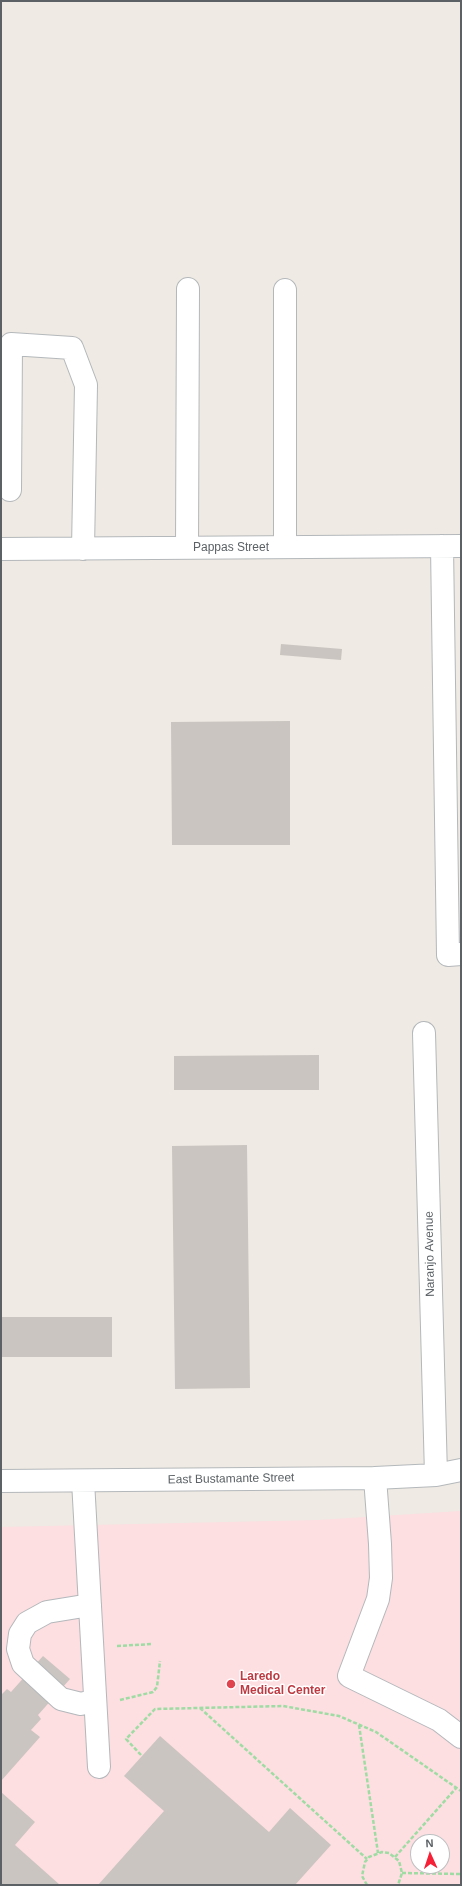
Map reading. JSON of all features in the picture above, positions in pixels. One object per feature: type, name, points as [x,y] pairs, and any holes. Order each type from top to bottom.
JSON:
[{"type":"street","points":[[187,548],[188,289]]},
{"type":"street","points":[[285,290],[285,547]]},
{"type":"street","points":[[10,490],[11,344],[72,348],[86,385],[83,548]]},
{"type":"street","points":[[451,546],[453,702],[448,955],[461,954]]},
{"type":"street","name":"Pappas Street","points":[[1,549],[451,546]]},
{"type":"street","name":"Naranjo Avenue","points":[[424,1033],[436,1475]]},
{"type":"street","name":"East Bustamante Street","points":[[1,1481],[375,1478],[436,1475],[461,1470]]},
{"type":"street","points":[[375,1478],[381,1578],[378,1598],[349,1676],[439,1720],[461,1738]]},
{"type":"street","points":[[83,1481],[99,1767]]},
{"type":"street","points":[[90,1605],[47,1612],[27,1623],[20,1634],[18,1649],[23,1664],[61,1699],[81,1704],[95,1703]]},
{"type":"path","points":[[92,1648],[152,1644]]},
{"type":"path","points":[[95,1703],[153,1692],[157,1687],[160,1660]]},
{"type":"path","points":[[141,1755],[126,1739],[155,1709],[284,1706],[339,1716],[376,1732],[461,1791]]},
{"type":"path","points":[[200,1708],[368,1858]]},
{"type":"path","points":[[358,1724],[378,1853]]},
{"type":"path","points":[[395,1857],[457,1787]]},
{"type":"path","points":[[367,1885],[362,1876],[362,1869],[368,1858],[378,1853],[389,1853],[395,1857],[402,1867],[402,1873],[398,1885]]},
{"type":"path","points":[[402,1873],[461,1874]]},
{"type":"shaded area","name":"Laredo Medical Center","points":[[461,1511],[461,1885],[1,1885],[1,1527],[318,1520]]},
{"type":"building","points":[[281,644],[342,649],[341,660],[280,655]]},
{"type":"building","points":[[290,721],[290,845],[172,845],[171,722]]},
{"type":"building","points":[[319,1055],[319,1090],[174,1090],[174,1056]]},
{"type":"building","points":[[247,1145],[250,1388],[175,1389],[172,1146]]},
{"type":"building","points":[[1,1317],[112,1317],[112,1357],[1,1357]]},
{"type":"building","points":[[43,1656],[70,1679],[38,1715],[41,1719],[31,1730],[40,1737],[1,1781],[1,1695],[7,1689],[11,1692]]},
{"type":"building","points":[[160,1736],[269,1832],[290,1808],[331,1845],[295,1885],[98,1885],[164,1811],[124,1776]]},
{"type":"building","points":[[1,1792],[35,1822],[15,1845],[60,1885],[1,1885]]},
{"type":"place","name":"Laredo Medical Center","points":[[231,1684]]}]
